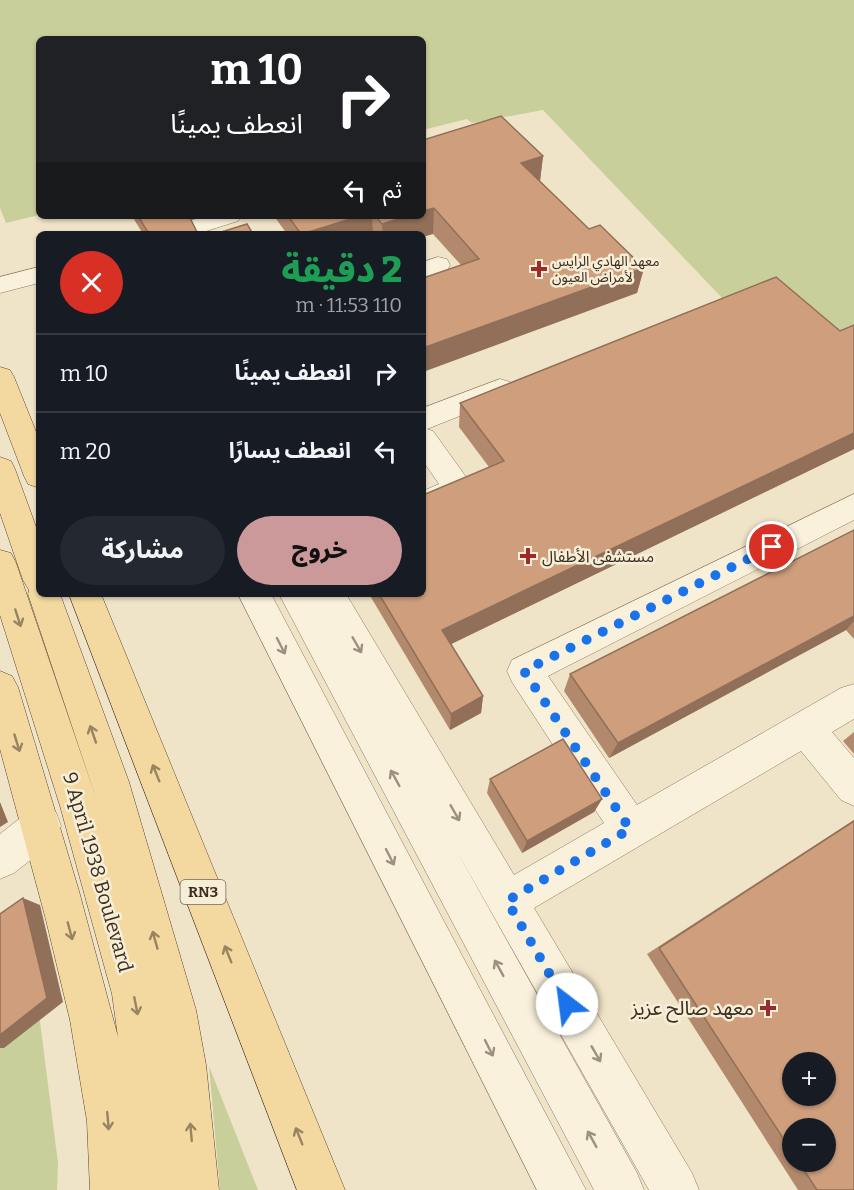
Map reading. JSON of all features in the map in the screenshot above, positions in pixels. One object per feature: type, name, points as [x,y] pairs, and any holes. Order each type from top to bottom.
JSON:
[{"type":"main road","points":[[0,377],[36,468]]},
{"type":"main road","points":[[0,469],[36,571]]},
{"type":"main road","name":"9 April 1938 Boulevard","points":[[0,563],[80,806],[133,994],[150,1096],[156,1190]]},
{"type":"main road","name":"9 April 1938 Boulevard","points":[[45,597],[110,782],[171,999],[184,1065],[195,1190]]},
{"type":"main road","name":"RN3","points":[[87,597],[321,1190]]},
{"type":"main road","points":[[0,687],[42,826],[96,1031],[105,1088],[114,1190]]},
{"type":"street","points":[[181,231],[219,219]]},
{"type":"street","points":[[224,219],[242,231]]},
{"type":"street","points":[[0,285],[36,275]]},
{"type":"street","points":[[426,419],[522,380]]},
{"type":"street","points":[[426,443],[459,488],[426,503]]},
{"type":"street","points":[[630,829],[524,671],[854,506]]},
{"type":"street","points":[[256,597],[562,1190]]},
{"type":"street","points":[[296,597],[620,1190]]},
{"type":"street","points":[[330,597],[675,1190]]},
{"type":"street","points":[[507,901],[854,700]]},
{"type":"street","points":[[805,728],[854,787]]},
{"type":"street","points":[[0,859],[42,826]]},
{"type":"green space","points":[[0,0],[854,0],[854,344],[723,299],[543,110],[472,123],[467,119],[426,129],[426,36],[36,36],[36,216],[6,223],[0,208]]},
{"type":"green space","points":[[37,998],[58,1163],[57,1190],[0,1190],[0,1022]]},
{"type":"green space","points":[[209,1066],[258,1190],[220,1190]]},
{"type":"building","name":"معهد الهادي الرايس لأمراض العيون","points":[[501,116],[543,156],[521,163],[589,229],[600,225],[644,268],[426,347],[426,277],[479,259],[434,208],[426,210],[426,139]]},
{"type":"building","points":[[140,219],[190,219],[196,231],[147,231]]},
{"type":"building","points":[[290,219],[350,219],[311,231],[299,231]]},
{"type":"building","points":[[378,219],[398,219],[382,224]]},
{"type":"building","points":[[247,224],[251,231],[225,231]]},
{"type":"building","name":"مستشفى الأطفال","points":[[776,277],[840,331],[854,325],[854,433],[442,630],[483,696],[451,714],[381,597],[426,597],[426,494],[504,461],[460,403]]},
{"type":"building","points":[[854,530],[854,616],[618,743],[570,674]]},
{"type":"building","points":[[563,739],[602,799],[527,841],[490,779]]},
{"type":"building","name":"معهد صالح عزيز","points":[[854,821],[854,1190],[817,1190],[805,1172],[836,1172],[836,1118],[782,1118],[782,1137],[659,948]]},
{"type":"building","points":[[23,898],[47,998],[0,1035],[0,914]]},
{"type":"place","name":"معهد الهادي الرايس لأمراض العيون","points":[[539,269]]},
{"type":"place","name":"مستشفى الأطفال","points":[[528,556]]},
{"type":"place","name":"معهد صالح عزيز","points":[[768,1008]]},
{"type":"route","points":[[567,1004],[507,901],[630,829],[524,671],[772,547]]}]
